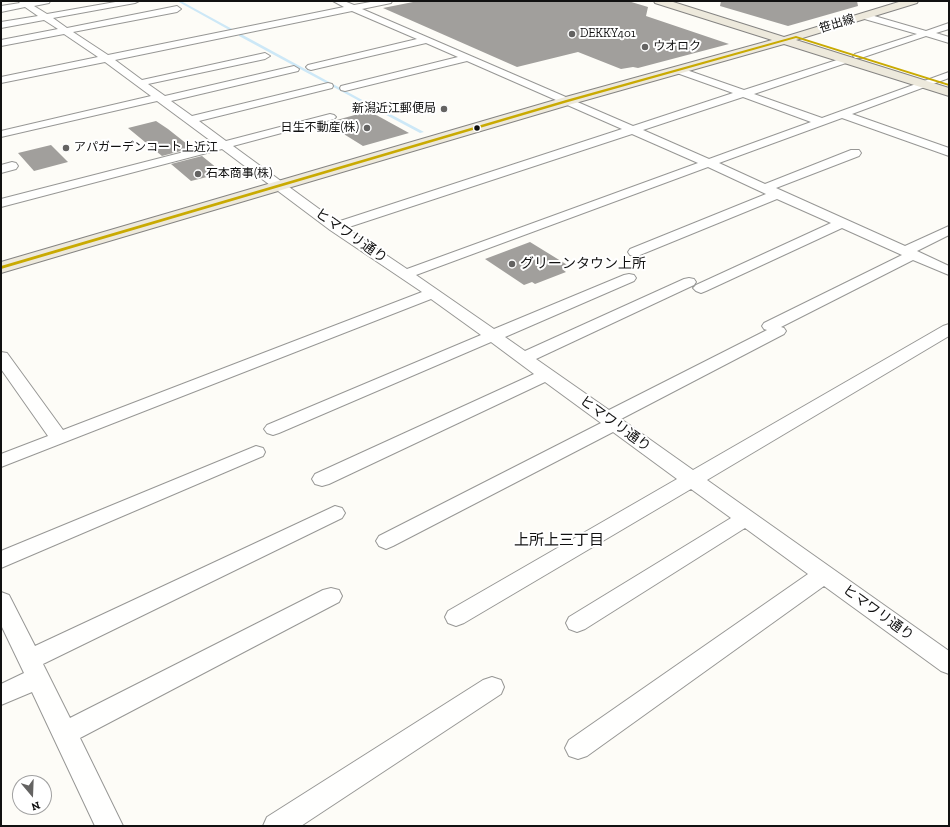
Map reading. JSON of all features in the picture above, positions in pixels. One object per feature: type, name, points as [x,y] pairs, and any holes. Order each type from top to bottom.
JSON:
[{"type":"main road","points":[[659,1],[790,38]]},
{"type":"main road","points":[[679,1],[852,58],[930,82],[949,85]]},
{"type":"main road","name":"笹出線","points":[[1,268],[280,185],[913,1]]},
{"type":"main road","points":[[930,82],[949,92]]},
{"type":"street","points":[[1,9],[24,3],[46,1]]},
{"type":"street","points":[[1,25],[135,1]]},
{"type":"street","points":[[337,1],[634,130],[949,271]]},
{"type":"street","points":[[1,80],[388,1]]},
{"type":"street","name":"ヒマワリ通り","points":[[24,3],[106,58],[335,227],[406,274],[547,374],[949,664]]},
{"type":"street","points":[[1,43],[176,9]]},
{"type":"street","points":[[864,16],[949,40]]},
{"type":"street","points":[[335,227],[949,26]]},
{"type":"street","points":[[311,67],[428,40]]},
{"type":"street","points":[[140,83],[265,56]]},
{"type":"street","points":[[345,88],[467,58]]},
{"type":"street","points":[[1,134],[294,69]]},
{"type":"street","points":[[678,70],[823,122]]},
{"type":"street","points":[[406,274],[711,164],[949,75]]},
{"type":"street","points":[[190,120],[328,86]]},
{"type":"street","points":[[844,115],[949,152]]},
{"type":"street","points":[[1,202],[330,117]]},
{"type":"street","points":[[635,252],[855,153]]},
{"type":"street","points":[[524,358],[842,223]]},
{"type":"street","points":[[386,540],[612,421],[949,230]]},
{"type":"street","points":[[273,430],[629,278]]},
{"type":"street","points":[[1,461],[433,293]]},
{"type":"street","points":[[456,617],[691,478],[949,329]]},
{"type":"street","points":[[1,357],[59,438]]},
{"type":"street","points":[[322,479],[547,374]]},
{"type":"street","points":[[1,560],[256,452]]},
{"type":"street","points":[[1,695],[32,669],[335,514]]},
{"type":"street","points":[[577,623],[746,518]]},
{"type":"street","points":[[578,748],[825,574]]},
{"type":"street","points":[[65,733],[331,596]]},
{"type":"street","points":[[2,605],[32,669],[65,733],[108,826]]},
{"type":"street","points":[[277,826],[492,688]]},
{"type":"building","name":"DEKKY401","points":[[418,1],[628,1],[648,7],[646,16],[729,44],[638,68],[633,67],[621,69],[578,52],[517,67],[383,8]]},
{"type":"building","points":[[721,1],[857,1],[858,6],[788,26],[720,6]]},
{"type":"building","name":"日生不動産(株)","points":[[369,111],[409,133],[363,146],[326,123]]},
{"type":"building","points":[[156,121],[192,148],[162,156],[128,128]]},
{"type":"building","points":[[51,145],[68,162],[34,171],[18,153]]},
{"type":"building","name":"石本商事(株)","points":[[202,156],[223,173],[191,181],[171,164]]},
{"type":"building","name":"グリーンタウン上所","points":[[530,242],[569,266],[562,269],[566,272],[535,284],[532,282],[524,285],[485,259]]},
{"type":"waterway","points":[[179,1],[232,30]]},
{"type":"waterway","points":[[240,35],[364,102]]},
{"type":"waterway","points":[[374,107],[422,132]]},
{"type":"transit line","points":[[1,268],[567,101],[796,37],[949,85]]},
{"type":"place","name":"DEKKY401","points":[[572,34]]},
{"type":"place","name":"ウオロク","points":[[645,47]]},
{"type":"place","name":"新潟近江郵便局","points":[[444,109]]},
{"type":"place","name":"日生不動産(株)","points":[[367,128]]},
{"type":"place","name":"アパガーデンコート上近江","points":[[66,148]]},
{"type":"place","name":"石本商事(株)","points":[[198,174]]},
{"type":"place","name":"グリーンタウン上所","points":[[512,264]]},
{"type":"district","name":"上所上三丁目","points":[[559,541]]}]
